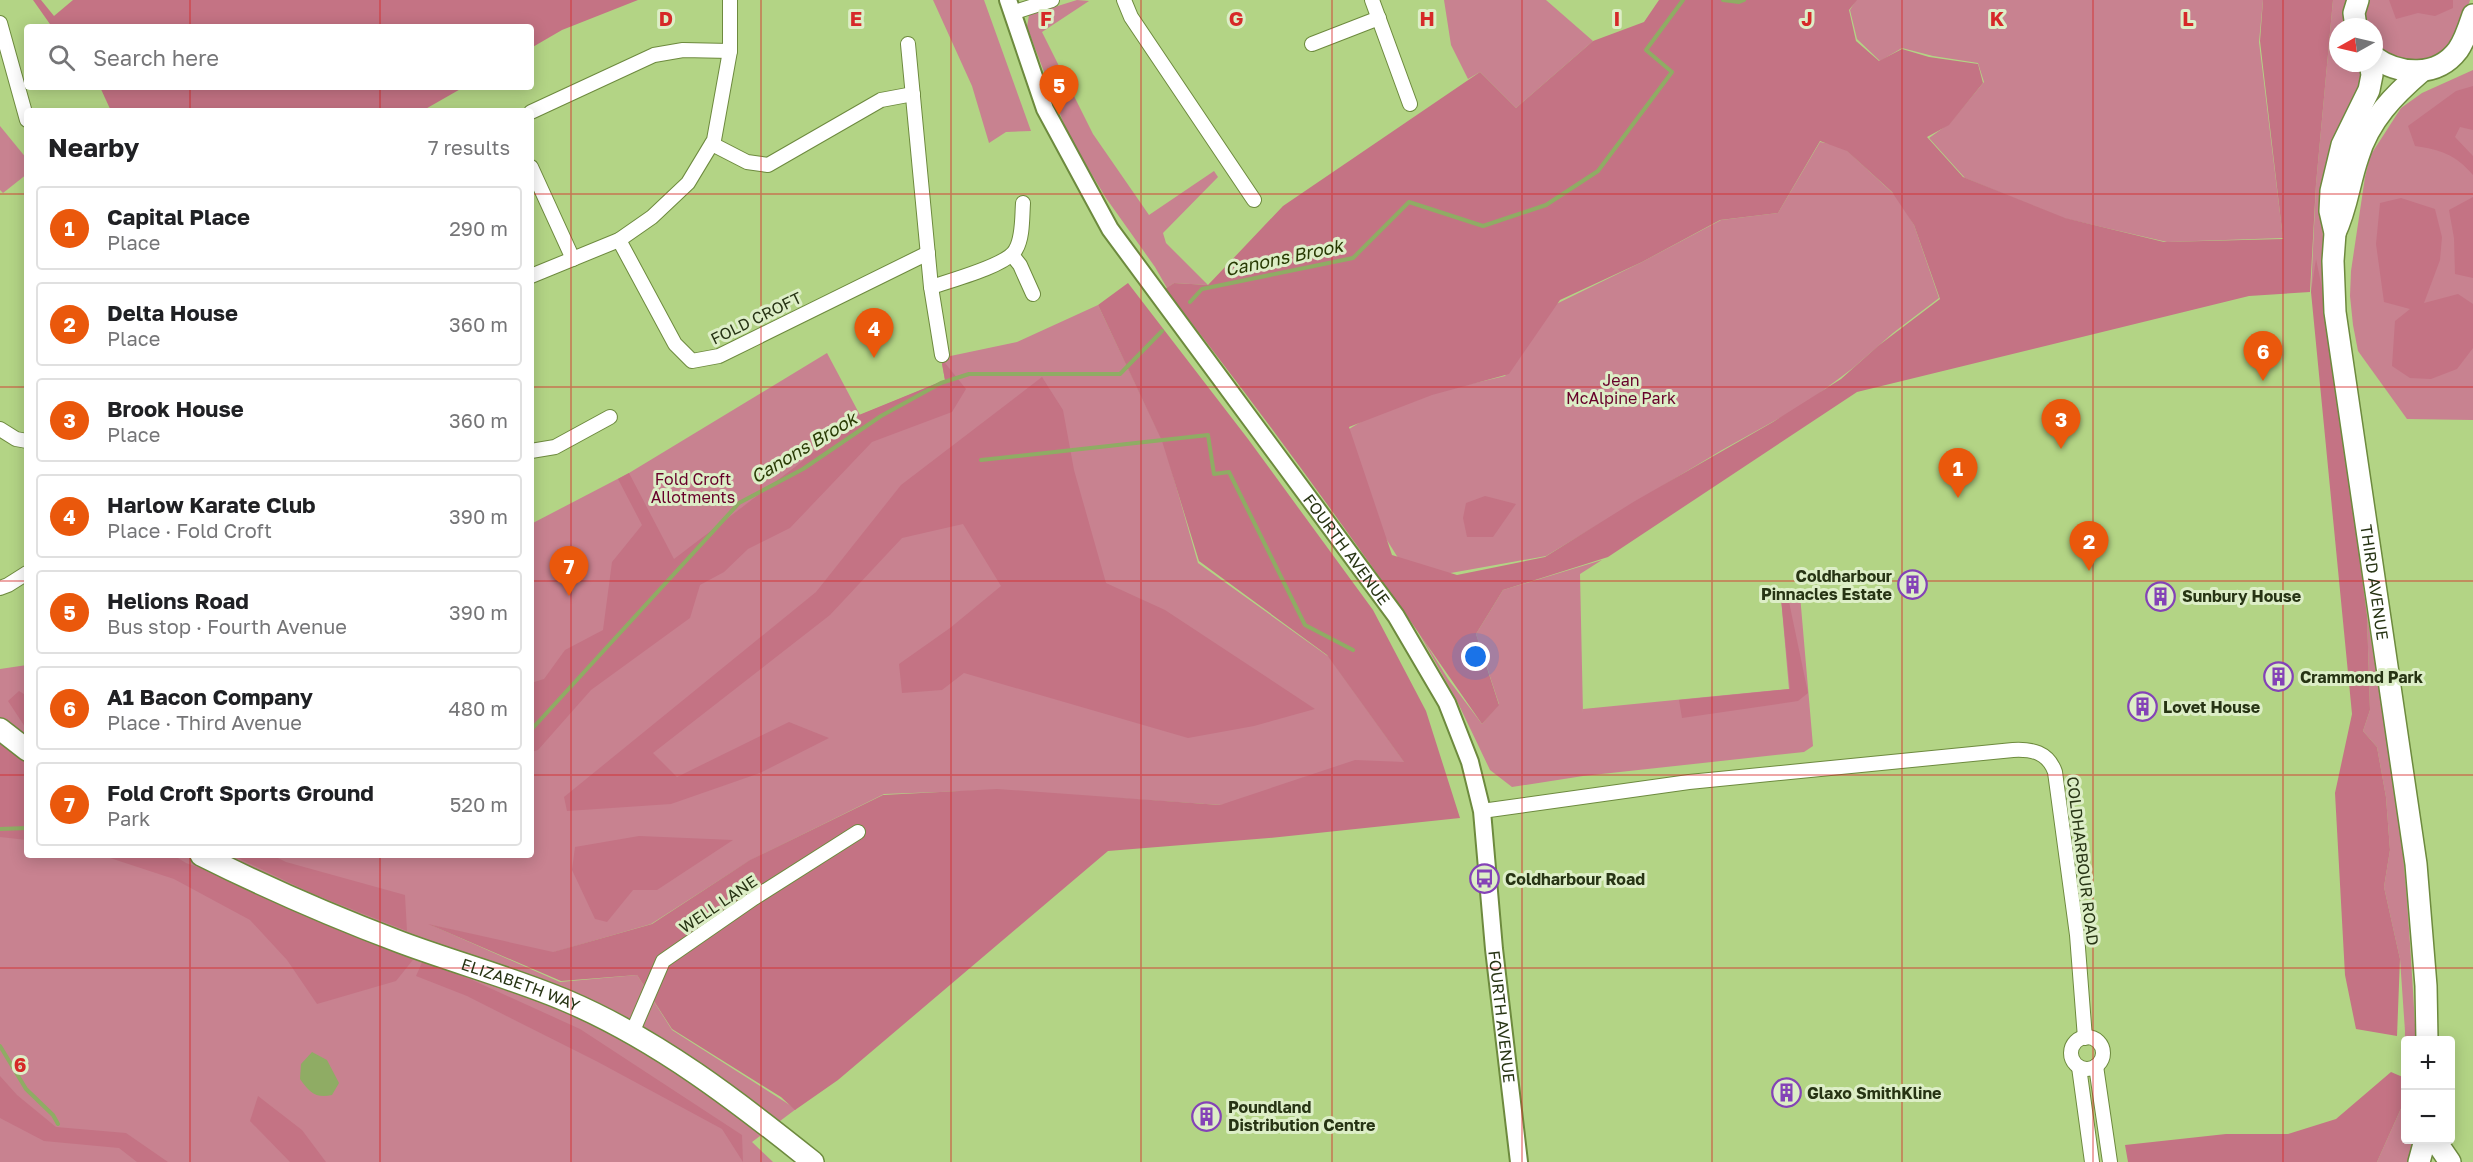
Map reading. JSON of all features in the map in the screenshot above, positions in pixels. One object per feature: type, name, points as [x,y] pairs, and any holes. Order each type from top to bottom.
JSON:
[{"type":"main road","points":[[2355,18],[2358,0]]},
{"type":"main road","points":[[2463,52],[2460,48],[2473,15]]},
{"type":"main road","name":"THIRD AVENUE","points":[[2335,233],[2345,212],[2359,153],[2382,109],[2393,96],[2422,71],[2463,52]]},
{"type":"main road","points":[[2383,64],[2403,71],[2422,71]]},
{"type":"main road","name":"THIRD AVENUE","points":[[2372,72],[2369,90],[2342,145],[2335,167],[2330,211],[2335,233],[2333,261],[2335,312],[2416,864],[2426,986],[2427,1036]]},
{"type":"main road","points":[[0,729],[24,748]]},
{"type":"main road","name":"ELIZABETH WAY","points":[[207,858],[278,894],[402,943],[487,970],[568,1001],[632,1033],[691,1069],[813,1162]]},
{"type":"main road","points":[[2419,1162],[2424,1144]]},
{"type":"main road","points":[[2438,1144],[2450,1162]]},
{"type":"street","points":[[534,275],[620,240],[652,217],[688,183],[712,144],[730,51],[730,0]]},
{"type":"street","points":[[1010,7],[1052,0]]},
{"type":"street","points":[[1124,0],[1131,17],[1254,200]]},
{"type":"street","points":[[1372,0],[1410,104]]},
{"type":"street","name":"FOURTH AVENUE","points":[[1010,7],[1045,109],[1110,229],[1396,616],[1453,715],[1470,762],[1482,812],[1494,949],[1519,1162]]},
{"type":"street","points":[[1312,44],[1379,18]]},
{"type":"street","points":[[0,23],[24,109]]},
{"type":"street","points":[[908,44],[931,287],[942,355]]},
{"type":"street","points":[[534,111],[654,55],[683,50],[730,51]]},
{"type":"street","points":[[712,144],[747,162],[768,165],[881,100],[913,94]]},
{"type":"street","points":[[534,174],[573,259]]},
{"type":"street","points":[[931,287],[988,268],[1012,255],[1017,248],[1023,203]]},
{"type":"street","name":"FOLD CROFT","points":[[620,240],[675,344],[692,362],[719,356],[928,253]]},
{"type":"street","points":[[1012,255],[1020,265],[1033,294]]},
{"type":"street","points":[[534,450],[555,447],[610,417]]},
{"type":"street","points":[[0,429],[16,439],[24,440]]},
{"type":"street","points":[[0,588],[24,575]]},
{"type":"street","name":"COLDHARBOUR ROAD","points":[[1482,812],[1689,782],[2013,750],[2025,749],[2039,752],[2047,758],[2055,772],[2077,935],[2085,1038]]},
{"type":"street","name":"WELL LANE","points":[[632,1033],[663,962],[754,898],[858,832]]},
{"type":"street","points":[[2085,1038],[2095,1040],[2101,1047],[2103,1056],[2096,1066],[2088,1069],[2079,1067],[2073,1061],[2071,1052],[2076,1042],[2085,1038]]},
{"type":"street","points":[[2096,1066],[2110,1162]]},
{"type":"street","points":[[2079,1067],[2092,1162]]},
{"type":"green space","points":[[933,0],[984,0],[1031,131],[1006,132],[989,143],[972,86]]},
{"type":"green space","points":[[1077,0],[1089,1],[1042,32],[1093,134],[1149,215],[1214,171],[1218,177],[1163,233],[1166,243],[1208,285],[1174,283],[1167,288],[1155,267],[1106,198],[1068,135],[1027,27],[1029,15]]},
{"type":"green space","points":[[1444,0],[1546,0],[1593,41],[1516,108],[1480,72],[1468,79],[1451,45]]},
{"type":"green space","points":[[1856,0],[2263,0],[2259,42],[2283,238],[2167,242],[2063,218],[1965,178],[1929,138],[1950,123],[1984,82],[1978,63],[1933,56],[1902,48],[1880,61],[1857,39],[1850,10]]},
{"type":"green space","points":[[2333,0],[2346,0],[2347,18],[2331,18]]},
{"type":"green space","points":[[2364,0],[2470,0],[2462,25],[2454,40],[2449,46],[2418,65],[2383,56],[2383,18],[2365,18]]},
{"type":"green space","points":[[2329,43],[2329,72],[2363,72],[2365,82],[2322,214],[2326,308],[2311,292],[2316,184]]},
{"type":"green space","points":[[2473,70],[2473,420],[2407,419],[2358,351],[2353,325],[2350,296],[2351,271],[2365,177],[2370,156],[2401,108],[2422,93]]},
{"type":"green space","points":[[0,126],[24,155],[24,176],[3,193],[0,190]]},
{"type":"green space","name":"Jean McAlpine Park","points":[[1820,142],[1842,146],[1898,198],[1914,225],[1939,298],[1805,404],[1722,450],[1546,556],[1434,576],[1405,569],[1380,529],[1334,440],[1352,427],[1393,407],[1438,392],[1505,376],[1546,309],[1721,220],[1778,213]]},
{"type":"green space","name":"Fold Croft Allotments","points":[[1098,305],[1164,444],[1198,563],[1329,657],[1405,763],[1221,805],[995,790],[884,794],[749,861],[651,924],[551,953],[431,925],[560,982],[637,975],[672,1030],[796,1109],[752,1142],[773,1162],[0,1162],[0,669],[24,665],[24,858],[534,858],[534,522],[629,473],[827,353],[860,415],[945,380],[941,358],[1017,342]]},
{"type":"green space","points":[[1602,560],[1580,574],[1583,714],[1583,709],[1789,689],[1781,598],[1800,595],[1813,746],[1804,752],[1583,776],[1512,787],[1490,770],[1457,701],[1415,626],[1448,679],[1482,724],[1499,704],[1476,634],[1503,590]]},
{"type":"green space","points":[[2367,615],[2403,854],[2416,1036],[2405,1036],[2400,959],[2384,887],[2390,850],[2386,797],[2377,747],[2363,731],[2370,710]]},
{"type":"green space","points":[[2401,1108],[2401,1144],[2419,1144],[2410,1162],[2377,1162]]},
{"type":"shaded area","points":[[33,0],[41,0],[54,16],[73,0],[638,0],[562,30],[534,46],[534,24],[50,24]]},
{"type":"shaded area","points":[[1659,0],[1857,0],[1849,10],[1856,41],[1879,61],[1902,49],[1929,57],[1978,64],[1983,83],[1949,125],[1927,137],[1963,177],[2065,218],[2164,242],[2283,239],[2260,41],[2263,0],[2333,0],[2331,18],[2329,18],[2310,292],[2249,296],[1857,392],[1608,557],[1503,590],[1476,634],[1499,705],[1482,724],[1327,504],[1165,289],[1174,283],[1208,285],[1283,206],[1480,72],[1516,108],[1593,41],[1644,22]],"holes":[[[1820,141],[1847,151],[1892,192],[1914,225],[1940,299],[1878,346],[1841,379],[1773,422],[1635,501],[1545,557],[1457,575],[1392,555],[1349,427],[1432,395],[1509,374],[1560,300],[1642,262],[1720,220],[1778,213]]]},
{"type":"shaded area","points":[[2389,0],[2453,0],[2453,8],[2435,16],[2418,13],[2396,19]]},
{"type":"shaded area","points":[[2473,86],[2473,130],[2460,127],[2455,137],[2473,156],[2473,175],[2460,162],[2447,154],[2415,146],[2408,126],[2456,91]]},
{"type":"shaded area","points":[[101,90],[459,90],[427,108],[110,108]]},
{"type":"shaded area","points":[[2473,197],[2473,278],[2455,274],[2454,238],[2449,210]]},
{"type":"shaded area","points":[[2401,198],[2435,209],[2442,237],[2440,260],[2424,303],[2458,294],[2473,304],[2473,348],[2457,369],[2431,379],[2410,378],[2392,366],[2395,321],[2410,309],[2384,302],[2376,244],[2380,203]]},
{"type":"shaded area","points":[[2316,259],[2328,317],[2367,615],[2370,710],[2363,731],[2377,747],[2386,797],[2390,850],[2384,887],[2400,959],[2397,1036],[2356,1029],[2345,975],[2335,793],[2352,714],[2311,292]]},
{"type":"shaded area","points":[[1128,283],[1248,439],[1373,610],[1426,711],[1460,818],[1269,838],[1108,851],[838,1080],[795,1110],[781,1097],[672,1029],[637,975],[561,981],[428,924],[553,952],[652,924],[750,860],[883,795],[997,789],[1220,805],[1355,760],[1404,762],[1327,655],[1199,561],[1162,441],[1098,305]]},
{"type":"shaded area","points":[[941,358],[966,389],[952,412],[872,442],[790,528],[748,549],[724,572],[700,585],[690,618],[591,690],[538,750],[534,751],[534,682],[544,679],[565,650],[603,630],[612,562],[642,525],[618,479],[629,473],[674,559],[859,415],[945,380]]},
{"type":"shaded area","points":[[1042,377],[1063,410],[1074,470],[1106,583],[1165,610],[1315,709],[1254,726],[1188,738],[964,673],[942,690],[902,693],[899,664],[950,628],[1001,586],[963,524],[902,538],[830,615],[653,753],[677,777],[789,722],[829,738],[760,773],[671,804],[567,811],[564,797],[816,592],[901,485]]},
{"type":"shaded area","points":[[1485,496],[1516,504],[1493,537],[1467,537],[1463,518],[1466,503]]},
{"type":"shaded area","points":[[1788,597],[1808,693],[1798,701],[1682,718],[1679,700],[1790,689],[1781,598]]},
{"type":"shaded area","points":[[19,691],[24,694],[24,725],[8,701]]},
{"type":"shaded area","points":[[0,739],[24,759],[24,840],[0,837]]},
{"type":"shaded area","points":[[639,836],[733,840],[657,890],[633,890],[607,922],[595,919],[572,870],[575,847]]},
{"type":"shaded area","points":[[110,858],[178,858],[416,956],[396,981],[317,1004],[287,960],[250,920],[174,879]]},
{"type":"shaded area","points":[[238,858],[278,858],[405,895],[407,931],[311,893]]},
{"type":"shaded area","points":[[424,958],[580,1029],[742,1135],[743,1162],[722,1129],[598,1062],[467,996],[416,976]]},
{"type":"shaded area","points":[[312,1052],[327,1060],[339,1083],[332,1095],[322,1096],[313,1093],[300,1079],[301,1064]]},
{"type":"shaded area","points":[[2391,1072],[2401,1076],[2401,1108],[2377,1162],[2128,1162],[2125,1145],[2226,1134],[2288,1134],[2336,1119]]},
{"type":"shaded area","points":[[0,1076],[17,1095],[56,1127],[126,1133],[168,1162],[137,1162],[119,1148],[44,1141],[0,1118]]},
{"type":"shaded area","points":[[258,1096],[302,1130],[326,1162],[290,1162],[250,1121]]},
{"type":"waterway","name":"Canons Brook","points":[[1190,302],[1202,289],[1353,258],[1409,202],[1483,226],[1546,205],[1598,171],[1672,72],[1646,50],[1683,0]]},
{"type":"waterway","name":"Canons Brook","points":[[1723,0],[1739,2],[1744,0]]},
{"type":"waterway","name":"Canons Brook","points":[[534,727],[739,503],[803,469],[881,416],[941,383],[969,374],[1120,374],[1162,331]]},
{"type":"waterway","points":[[981,460],[1208,435],[1214,474],[1229,472],[1305,625],[1353,650]]},
{"type":"waterway","name":"Canons Brook","points":[[0,829],[24,828]]},
{"type":"waterway","points":[[0,1046],[26,1089],[53,1115],[58,1124]]},
{"type":"place","name":"Helions Road","points":[[1059,115]]},
{"type":"place","name":"Harlow Karate Club","points":[[874,358]]},
{"type":"place","name":"A1 Bacon Company","points":[[2263,381]]},
{"type":"place","name":"Brook House","points":[[2061,449]]},
{"type":"place","name":"Capital Place","points":[[1958,498]]},
{"type":"place","name":"Delta House","points":[[2089,571]]},
{"type":"place","name":"Coldharbour Pinnacles Estate","points":[[1913,585]]},
{"type":"place","name":"Fold Croft Sports Ground","points":[[569,596]]},
{"type":"place","name":"Sunbury House","points":[[2161,596]]},
{"type":"place","name":"Crammond Park","points":[[2279,677]]},
{"type":"place","name":"Lovet House","points":[[2142,707]]},
{"type":"place","name":"Coldharbour Road","points":[[1484,879]]},
{"type":"place","name":"Glaxo SmithKline","points":[[1786,1093]]},
{"type":"place","name":"Poundland Distribution Centre","points":[[1207,1116]]}]
